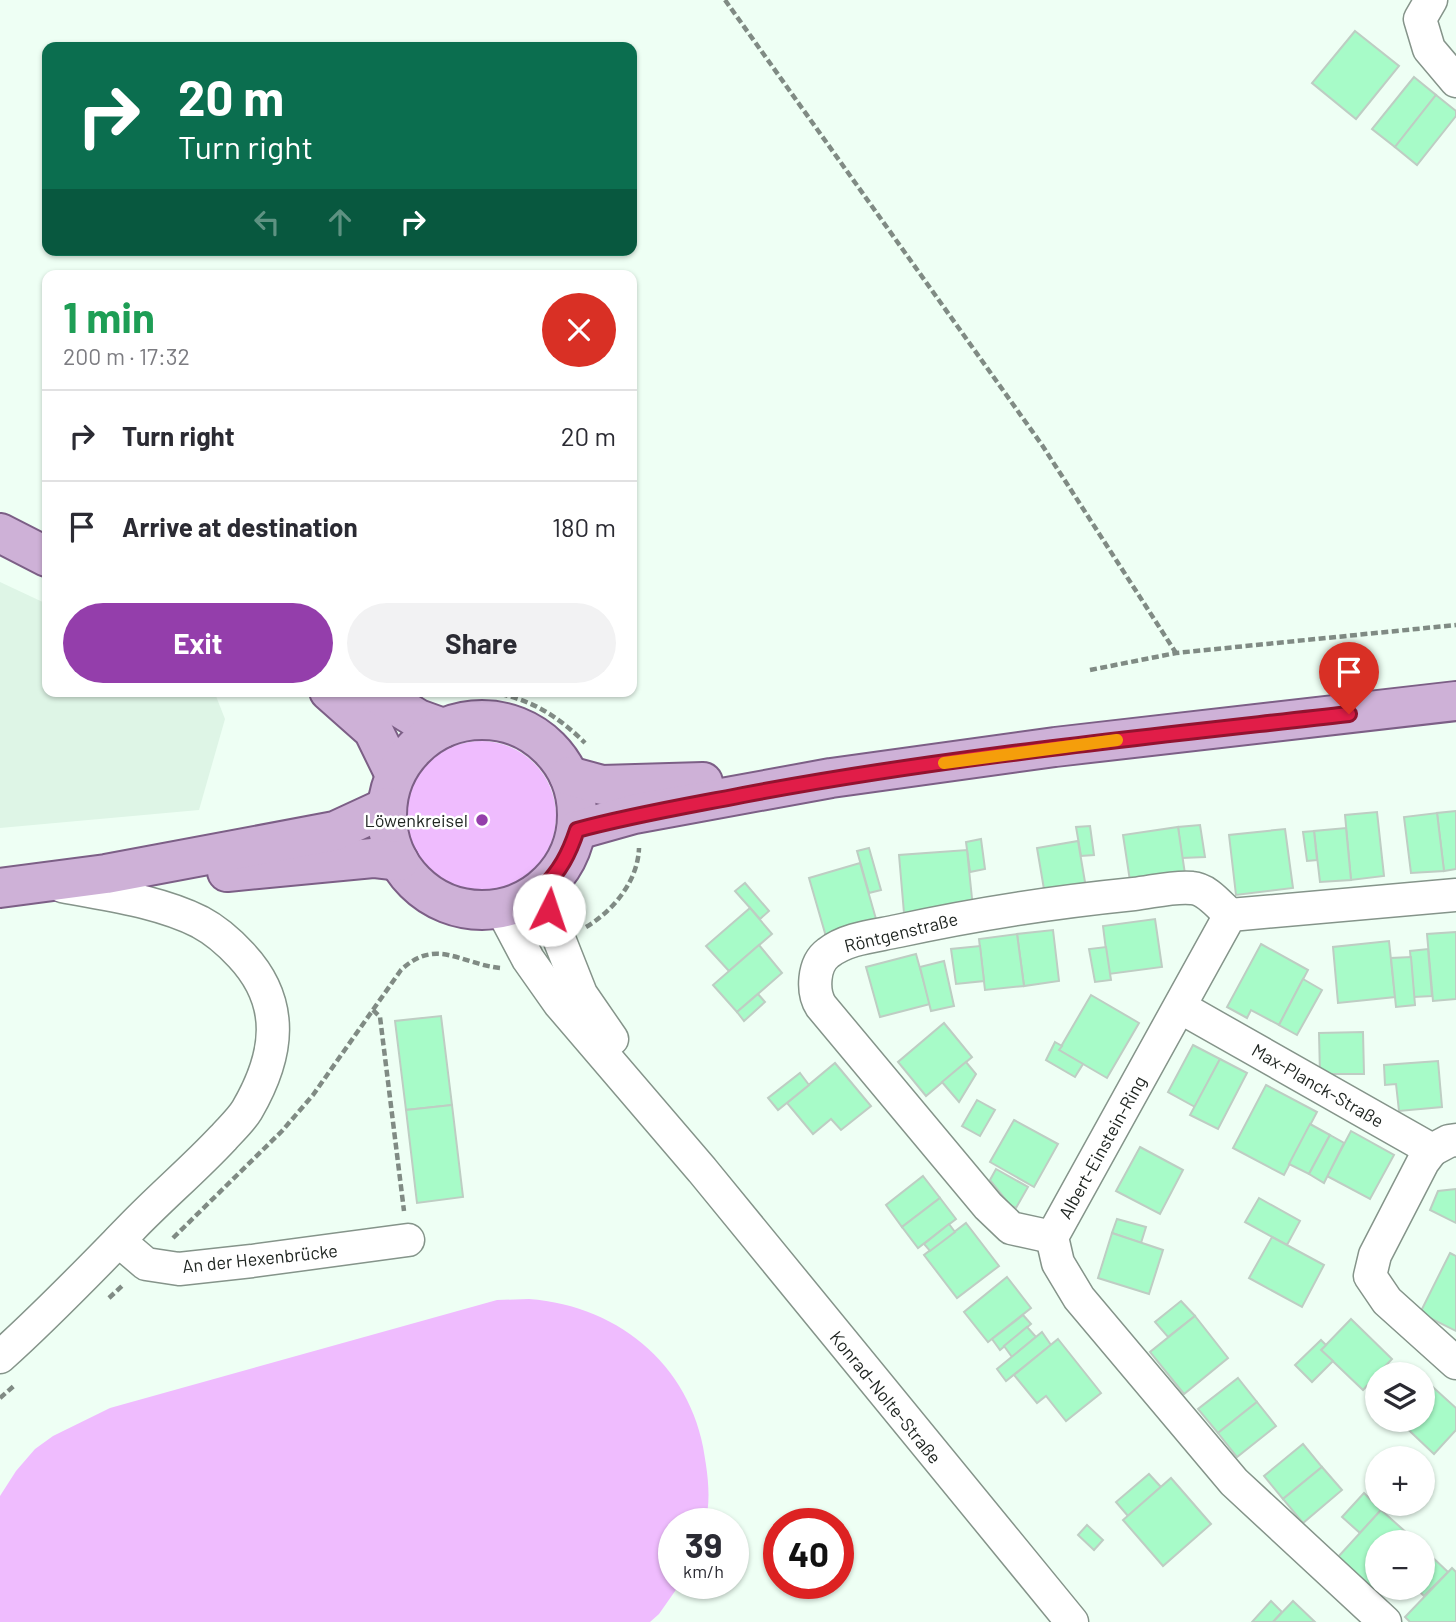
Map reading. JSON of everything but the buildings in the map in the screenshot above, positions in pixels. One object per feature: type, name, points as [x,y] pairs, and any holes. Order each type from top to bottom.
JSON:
[{"type":"main road","points":[[0,533],[42,554]]},
{"type":"main road","points":[[336,697],[373,730],[391,791],[389,835],[399,861],[418,885],[443,902],[471,910],[501,908],[523,901],[542,889],[559,872],[570,852],[577,830],[578,761]]},
{"type":"main road","points":[[383,697],[418,719],[443,728]]},
{"type":"main road","points":[[577,830],[634,814],[831,778],[1055,747],[1456,701]]},
{"type":"main road","points":[[0,888],[106,874],[335,831],[391,791],[407,756],[423,740],[443,728],[467,721],[492,720],[516,726],[538,738],[556,755],[578,761],[602,785],[831,778]]},
{"type":"main road","points":[[106,874],[247,872],[373,858],[399,861]]},
{"type":"street","points":[[1431,0],[1420,19],[1429,49],[1456,81]]},
{"type":"street","points":[[0,1357],[206,1156],[246,1112],[263,1077],[272,1047],[274,1024],[271,1001],[256,971],[223,935],[199,921],[173,911],[129,899],[43,883]]},
{"type":"street","name":"Röntgenstraße","points":[[1052,1237],[1012,1228],[988,1206],[821,1006],[815,996],[815,984],[824,955],[838,946],[857,940],[969,915],[1181,889],[1194,888],[1209,895],[1230,915]]},
{"type":"street","name":"Konrad-Nolte-Straße","points":[[542,889],[581,994],[702,1170]]},
{"type":"street","points":[[1230,915],[1456,895]]},
{"type":"street","name":"Konrad-Nolte-Straße","points":[[501,908],[528,959],[559,1003],[702,1170],[1072,1622]]},
{"type":"street","name":"Albert-Einstein-Ring","points":[[1230,915],[1052,1237],[1058,1264],[1079,1298],[1234,1482],[1385,1622]]},
{"type":"street","name":"Max-Planck-Straße","points":[[1180,1007],[1444,1145]]},
{"type":"street","points":[[1444,1145],[1423,1162],[1375,1255],[1370,1276],[1387,1301],[1456,1363]]},
{"type":"street","points":[[125,1234],[146,1264]]},
{"type":"street","name":"An der Hexenbrücke","points":[[146,1264],[179,1269],[252,1262],[408,1240]]},
{"type":"path","points":[[725,0],[1042,445],[1176,653]]},
{"type":"path","points":[[1090,670],[1176,653],[1456,625]]},
{"type":"path","points":[[514,697],[546,710],[569,727],[578,761]]},
{"type":"path","points":[[584,928],[601,918],[617,903],[639,858],[639,842]]},
{"type":"path","points":[[146,1264],[282,1131],[313,1095],[401,970],[411,960],[423,955],[446,953],[487,967],[500,968]]},
{"type":"path","points":[[373,1010],[380,1017],[408,1240]]},
{"type":"shaded area","points":[[0,582],[42,602],[42,697],[216,697],[225,719],[199,810],[0,828]]},
{"type":"shaded area","points":[[481,741],[510,747],[534,763],[550,787],[556,816],[550,845],[534,869],[510,885],[481,891],[452,885],[428,869],[412,845],[406,816],[412,787],[428,763],[452,747]]},
{"type":"shaded area","points":[[529,1299],[563,1304],[594,1315],[623,1330],[649,1349],[670,1373],[687,1400],[699,1431],[706,1465],[708,1508],[658,1508],[658,1599],[670,1599],[650,1622],[0,1622],[0,1496],[35,1449],[53,1436],[110,1408],[497,1300]]},
{"type":"slow traffic","points":[[944,763],[1117,740]]},
{"type":"place","name":"Löwenkreisel","points":[[482,820]]},
{"type":"route","points":[[549,910],[542,889],[559,872],[570,852],[577,830],[634,814],[831,778],[1055,747],[1349,714]]}]
